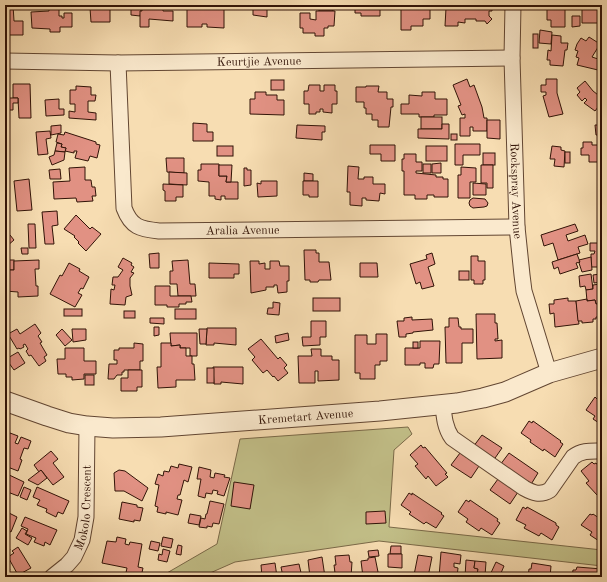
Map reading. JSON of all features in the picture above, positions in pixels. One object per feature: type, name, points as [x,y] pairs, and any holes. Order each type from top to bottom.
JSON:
[{"type":"street","name":"Rockspray Avenue","points":[[513,5],[512,58],[518,227],[524,291],[549,373]]},
{"type":"street","name":"Keurtjie Avenue","points":[[5,61],[118,63],[512,58]]},
{"type":"street","name":"Aralia Avenue","points":[[118,63],[124,208],[127,217],[139,228],[166,231],[518,227]]},
{"type":"street","name":"Kremetart Avenue","points":[[5,401],[62,421],[87,426],[113,428],[161,427],[443,405],[483,398],[504,392],[549,373],[602,358]]},
{"type":"street","points":[[443,405],[445,425],[452,438],[524,488],[534,493],[545,493],[550,490],[573,457],[578,453],[602,451]]},
{"type":"street","name":"Mokolo Crescent","points":[[52,577],[67,565],[74,557],[83,534],[86,517],[87,426]]},
{"type":"shaded area","points":[[408,427],[412,434],[394,450],[389,527],[602,550],[602,566],[379,541],[235,562],[201,577],[160,577],[217,544],[240,439]]},
{"type":"building","points":[[5,5],[13,5],[14,21],[23,21],[23,35],[8,35],[8,30],[5,30]]},
{"type":"building","points":[[131,5],[142,5],[140,16],[131,15]]},
{"type":"building","points":[[142,5],[163,5],[163,11],[173,11],[173,21],[149,19],[149,27],[140,27],[140,11],[142,11]]},
{"type":"building","points":[[187,5],[224,5],[224,28],[207,27],[207,24],[202,24],[202,27],[187,27]]},
{"type":"building","points":[[253,5],[267,5],[267,17],[253,15]]},
{"type":"building","points":[[319,5],[333,5],[333,11],[319,11]]},
{"type":"building","points":[[355,5],[380,5],[380,16],[361,16],[361,13],[355,13]]},
{"type":"building","points":[[492,5],[492,11],[489,11],[489,16],[492,19],[487,24],[485,21],[465,19],[465,23],[458,22],[458,26],[445,26],[446,8],[452,8],[452,6]]},
{"type":"building","points":[[547,5],[565,5],[565,27],[551,27],[551,20],[547,20]]},
{"type":"building","points":[[582,5],[600,5],[600,17],[602,17],[602,23],[582,23]]},
{"type":"building","points":[[401,6],[430,6],[430,19],[423,19],[423,26],[411,26],[411,30],[401,30]]},
{"type":"building","points":[[90,8],[110,8],[110,22],[91,22]]},
{"type":"building","points":[[49,9],[59,9],[59,16],[62,16],[62,18],[64,18],[64,13],[72,13],[72,27],[60,27],[60,32],[50,32],[50,29],[32,28],[31,12],[49,11]]},
{"type":"building","points":[[316,11],[335,11],[334,26],[324,28],[324,36],[315,36],[315,33],[303,33],[303,28],[300,28],[300,13],[310,13],[310,19],[316,20]]},
{"type":"building","points":[[572,16],[580,16],[580,26],[572,27]]},
{"type":"building","points":[[540,30],[552,32],[551,44],[539,43]]},
{"type":"building","points":[[533,34],[538,34],[538,48],[533,48]]},
{"type":"building","points":[[552,35],[561,36],[561,43],[568,43],[567,50],[565,50],[563,66],[550,65],[550,60],[547,60],[548,50],[551,51]]},
{"type":"building","points":[[589,37],[600,44],[592,57],[601,60],[598,70],[577,65],[579,58],[576,57],[578,51],[575,50],[577,44],[581,38],[586,41]]},
{"type":"building","points":[[467,79],[470,87],[474,85],[482,107],[484,118],[487,118],[487,131],[473,131],[473,127],[470,127],[470,136],[460,136],[460,118],[465,118],[465,114],[462,115],[458,106],[461,105],[453,85]]},
{"type":"building","points":[[546,79],[557,79],[557,93],[563,114],[549,117],[543,96],[546,95],[546,92],[541,92],[541,85],[546,85]]},
{"type":"building","points":[[271,80],[284,80],[284,90],[271,90]]},
{"type":"building","points":[[585,81],[593,91],[602,98],[602,102],[595,111],[584,103],[587,100],[585,98],[582,101],[577,95],[580,92],[577,88]]},
{"type":"building","points":[[13,84],[30,84],[31,118],[19,118],[18,98],[13,98]]},
{"type":"building","points":[[309,85],[320,85],[320,91],[324,91],[324,85],[335,85],[335,91],[337,91],[337,104],[332,104],[332,113],[323,112],[323,109],[320,109],[320,112],[316,112],[316,114],[309,114],[309,104],[304,104],[304,91],[308,91]]},
{"type":"building","points":[[76,86],[91,87],[91,95],[96,95],[95,101],[88,101],[88,112],[96,113],[96,120],[69,118],[69,111],[75,112],[75,104],[70,104],[70,90],[76,90]]},
{"type":"building","points":[[379,86],[378,92],[387,92],[387,99],[393,99],[389,127],[378,127],[378,120],[372,120],[372,114],[366,114],[364,102],[356,102],[356,87]]},
{"type":"building","points":[[255,92],[266,92],[266,95],[277,95],[277,100],[284,100],[284,115],[250,114],[250,99],[255,99]]},
{"type":"building","points":[[422,92],[435,92],[435,99],[447,99],[447,115],[419,117],[419,114],[401,114],[401,104],[409,104],[409,95],[422,96]]},
{"type":"building","points":[[9,98],[18,98],[18,103],[13,103],[13,110],[6,110],[5,116],[5,101],[9,101]]},
{"type":"building","points":[[59,99],[59,109],[64,109],[64,115],[46,116],[45,100]]},
{"type":"building","points":[[421,117],[442,117],[442,129],[421,129]]},
{"type":"building","points":[[487,120],[500,120],[500,139],[487,138]]},
{"type":"building","points":[[193,123],[207,124],[207,132],[213,132],[213,141],[193,141]]},
{"type":"building","points":[[442,124],[449,124],[449,139],[418,138],[418,129],[442,129]]},
{"type":"building","points":[[61,125],[61,133],[51,135],[51,126]]},
{"type":"building","points":[[297,125],[325,126],[325,132],[322,132],[322,140],[296,138]]},
{"type":"building","points":[[595,125],[602,125],[602,135],[596,135]]},
{"type":"building","points":[[50,131],[51,138],[46,139],[48,154],[38,155],[36,132]]},
{"type":"building","points":[[65,132],[96,142],[96,144],[100,145],[97,158],[90,156],[88,161],[75,158],[77,151],[74,151],[74,153],[65,151],[66,148],[61,147],[62,144],[56,142],[58,134],[64,135]]},
{"type":"building","points":[[451,134],[457,134],[457,140],[451,140]]},
{"type":"building","points":[[583,142],[592,142],[592,145],[598,145],[599,162],[589,162],[589,155],[581,155]]},
{"type":"building","points":[[57,143],[62,144],[61,147],[66,148],[65,152],[55,151]]},
{"type":"building","points":[[455,144],[480,144],[480,155],[463,155],[463,165],[455,165]]},
{"type":"building","points":[[370,145],[395,145],[395,161],[381,161],[381,154],[370,154]]},
{"type":"building","points":[[217,146],[233,146],[233,156],[217,156]]},
{"type":"building","points":[[426,146],[447,146],[447,161],[426,161]]},
{"type":"building","points":[[552,146],[561,147],[561,150],[565,151],[564,167],[554,166],[555,159],[550,159]]},
{"type":"building","points":[[55,151],[65,152],[64,160],[52,165],[49,157],[54,155]]},
{"type":"building","points":[[565,152],[570,152],[570,163],[565,163]]},
{"type":"building","points":[[483,153],[495,153],[495,165],[483,165]]},
{"type":"building","points":[[404,154],[416,154],[416,162],[422,162],[422,171],[416,171],[416,173],[436,175],[436,177],[448,179],[448,197],[434,197],[434,195],[427,195],[427,199],[415,199],[415,195],[404,195],[404,171],[402,171],[402,159],[404,159]]},
{"type":"building","points":[[166,158],[184,158],[184,173],[167,172]]},
{"type":"building","points":[[441,163],[441,173],[432,173],[432,164]]},
{"type":"building","points":[[201,164],[219,164],[219,176],[227,176],[226,182],[238,182],[238,199],[225,199],[225,196],[221,196],[221,200],[215,199],[215,196],[209,196],[209,182],[198,181],[198,170],[201,170]]},
{"type":"building","points":[[423,164],[431,164],[431,173],[423,173]]},
{"type":"building","points":[[219,165],[232,165],[231,182],[226,182],[227,176],[219,176]]},
{"type":"building","points":[[481,165],[493,165],[493,188],[487,188],[487,183],[481,183]]},
{"type":"building","points":[[348,166],[359,167],[358,179],[373,177],[373,184],[385,184],[385,194],[380,193],[379,201],[366,200],[366,198],[362,198],[362,206],[350,205],[350,192],[347,192]]},
{"type":"building","points":[[85,167],[85,180],[91,180],[92,187],[95,187],[96,196],[92,196],[93,201],[77,202],[76,198],[54,199],[53,182],[70,181],[69,168]]},
{"type":"building","points":[[461,167],[476,168],[476,182],[470,182],[470,198],[458,198],[458,175],[461,175]]},
{"type":"building","points":[[244,168],[251,170],[251,185],[244,186]]},
{"type":"building","points":[[60,169],[61,179],[50,179],[49,170]]},
{"type":"building","points":[[169,172],[187,173],[187,185],[169,184]]},
{"type":"building","points":[[304,173],[313,174],[313,181],[304,181]]},
{"type":"building","points":[[29,179],[32,210],[17,211],[14,181]]},
{"type":"building","points":[[261,181],[277,181],[277,196],[258,197],[257,183],[261,184]]},
{"type":"building","points":[[303,181],[318,181],[318,197],[303,195]]},
{"type":"building","points":[[473,183],[486,184],[486,195],[473,195]]},
{"type":"building","points":[[163,184],[183,185],[183,197],[176,197],[176,201],[165,201]]},
{"type":"building","points":[[473,198],[485,199],[488,203],[487,206],[473,208],[469,203]]},
{"type":"building","points":[[57,211],[58,225],[52,226],[54,244],[45,244],[42,212]]},
{"type":"building","points":[[76,215],[90,229],[92,227],[101,234],[86,251],[78,243],[79,242],[74,237],[75,236],[64,229]]},
{"type":"building","points":[[28,224],[35,224],[36,248],[29,248]]},
{"type":"building","points":[[575,224],[578,231],[566,235],[568,241],[585,235],[588,244],[578,247],[580,253],[558,260],[553,243],[544,246],[541,235]]},
{"type":"building","points":[[10,235],[14,240],[7,246],[5,239]]},
{"type":"building","points":[[590,243],[602,243],[602,267],[591,267],[591,254],[594,254],[595,251],[590,251]]},
{"type":"building","points":[[21,248],[28,248],[28,254],[22,254]]},
{"type":"building","points":[[304,250],[316,250],[316,253],[319,253],[319,262],[329,262],[331,280],[310,282],[310,280],[305,280]]},
{"type":"building","points":[[159,253],[159,268],[150,268],[149,254]]},
{"type":"building","points":[[432,253],[435,264],[428,267],[434,286],[422,289],[420,282],[416,284],[410,264],[427,259],[426,255]]},
{"type":"building","points":[[577,254],[580,262],[576,263],[578,268],[560,274],[558,267],[554,269],[552,262]]},
{"type":"building","points":[[471,256],[478,256],[478,261],[485,261],[485,280],[483,280],[483,284],[474,284],[474,280],[471,280]]},
{"type":"building","points":[[591,257],[592,270],[582,272],[579,260]]},
{"type":"building","points":[[123,258],[132,263],[131,265],[134,267],[131,272],[134,273],[130,278],[132,295],[126,297],[125,305],[110,304],[111,289],[114,290],[115,285],[112,285],[113,277],[118,277],[123,270],[118,267]]},
{"type":"building","points":[[5,260],[14,260],[14,270],[5,270]]},
{"type":"building","points":[[39,260],[39,269],[35,269],[38,296],[18,297],[18,292],[5,291],[5,270],[14,270],[14,261]]},
{"type":"building","points":[[188,260],[190,284],[195,284],[196,296],[178,296],[177,284],[170,284],[170,271],[173,271],[172,261]]},
{"type":"building","points":[[250,261],[259,261],[259,264],[265,263],[265,269],[270,269],[270,261],[279,261],[280,266],[289,266],[287,292],[278,293],[277,285],[274,285],[274,287],[266,287],[266,290],[251,293]]},
{"type":"building","points":[[69,263],[80,269],[79,271],[89,277],[83,289],[81,288],[78,293],[82,295],[75,307],[50,294],[60,275],[62,276]]},
{"type":"building","points":[[209,263],[239,264],[239,274],[234,274],[234,278],[209,278]]},
{"type":"building","points":[[360,263],[377,263],[378,277],[360,277]]},
{"type":"building","points":[[459,271],[469,271],[469,280],[459,280]]},
{"type":"building","points":[[591,274],[593,289],[586,290],[585,286],[580,287],[579,276]]},
{"type":"building","points":[[600,274],[601,282],[594,283],[593,275]]},
{"type":"building","points":[[600,284],[602,303],[596,304],[595,300],[587,301],[586,290],[593,289],[593,285]]},
{"type":"building","points":[[155,286],[170,286],[170,296],[191,296],[192,302],[179,304],[179,307],[155,305]]},
{"type":"building","points":[[313,298],[340,298],[340,311],[313,311]]},
{"type":"building","points":[[568,298],[568,301],[576,301],[579,324],[555,327],[554,313],[550,314],[549,304],[554,304],[554,300]]},
{"type":"building","points":[[587,299],[587,301],[595,300],[596,304],[602,303],[602,317],[596,317],[596,319],[593,319],[593,322],[582,323],[582,321],[578,321],[576,301]]},
{"type":"building","points":[[273,302],[280,303],[279,315],[267,314],[268,308],[273,308]]},
{"type":"building","points":[[64,309],[82,309],[82,316],[64,316]]},
{"type":"building","points":[[175,309],[196,309],[196,319],[175,319]]},
{"type":"building","points":[[124,311],[135,311],[135,318],[124,318]]},
{"type":"building","points":[[476,314],[495,314],[498,339],[495,339],[495,341],[502,340],[502,358],[477,359]]},
{"type":"building","points":[[412,317],[412,320],[432,319],[433,330],[413,332],[406,334],[406,337],[399,337],[397,321],[404,321],[404,318]]},
{"type":"building","points":[[150,318],[164,318],[164,324],[150,323]]},
{"type":"building","points":[[449,318],[458,318],[459,327],[461,327],[461,329],[473,329],[473,343],[462,343],[462,363],[446,363],[445,327],[449,327]]},
{"type":"building","points":[[311,321],[326,321],[326,337],[320,337],[320,345],[303,346],[302,337],[311,337]]},
{"type":"building","points":[[35,324],[41,333],[38,336],[47,355],[44,357],[46,361],[39,366],[31,355],[29,356],[26,351],[28,349],[25,344],[23,345],[24,347],[17,349],[8,334],[17,329],[20,334]]},
{"type":"building","points":[[154,327],[159,327],[159,335],[154,336]]},
{"type":"building","points":[[207,328],[236,328],[236,345],[214,343],[214,345],[206,345]]},
{"type":"building","points":[[62,329],[72,340],[65,346],[56,335]]},
{"type":"building","points":[[72,329],[86,329],[86,340],[73,342]]},
{"type":"building","points":[[199,329],[207,329],[206,344],[200,344]]},
{"type":"building","points":[[170,333],[197,333],[197,356],[190,356],[190,348],[180,348],[180,345],[171,346]]},
{"type":"building","points":[[288,333],[289,340],[276,343],[275,336]]},
{"type":"building","points":[[376,334],[387,334],[387,361],[380,361],[380,365],[375,365],[375,379],[360,379],[360,373],[355,373],[355,335],[367,335],[367,344],[376,344]]},
{"type":"building","points":[[261,339],[278,359],[280,357],[287,365],[284,368],[288,373],[278,381],[267,370],[263,373],[252,360],[255,357],[248,349]]},
{"type":"building","points":[[420,341],[440,341],[439,364],[434,364],[433,368],[425,368],[425,363],[420,363],[420,365],[405,365],[405,348],[420,348]]},
{"type":"building","points":[[413,342],[418,342],[418,348],[413,348]]},
{"type":"building","points":[[134,343],[143,344],[143,361],[140,361],[140,370],[124,370],[122,375],[117,375],[114,379],[108,379],[109,364],[117,364],[117,360],[114,360],[114,350],[119,350],[119,348],[134,348]]},
{"type":"building","points":[[161,343],[171,343],[171,346],[180,345],[180,348],[186,348],[186,356],[192,356],[195,380],[176,380],[176,387],[158,388],[157,367],[161,367]]},
{"type":"building","points":[[65,348],[84,348],[84,361],[96,361],[96,374],[84,374],[84,379],[72,380],[72,377],[66,377],[66,374],[58,374],[57,359],[65,359]]},
{"type":"building","points":[[311,349],[321,349],[321,356],[332,356],[332,360],[339,360],[339,380],[318,381],[318,371],[315,371],[315,383],[299,383],[298,356],[312,356]]},
{"type":"building","points":[[18,352],[25,363],[14,370],[6,359]]},
{"type":"building","points":[[213,367],[243,367],[243,384],[221,382],[221,384],[214,384]]},
{"type":"building","points":[[207,368],[214,368],[214,383],[207,383]]},
{"type":"building","points":[[128,370],[142,370],[142,387],[137,387],[137,391],[121,391],[121,378],[128,378]]},
{"type":"building","points":[[85,375],[94,375],[94,385],[85,385]]},
{"type":"building","points":[[595,397],[602,400],[602,425],[593,419],[595,416],[586,410]]},
{"type":"building","points":[[529,421],[532,423],[533,421],[561,441],[560,442],[563,444],[555,457],[544,449],[543,451],[530,442],[531,440],[521,433]]},
{"type":"building","points":[[10,433],[18,436],[15,443],[18,444],[21,437],[31,441],[28,449],[24,448],[18,471],[5,466],[5,445]]},
{"type":"building","points":[[482,435],[502,448],[493,461],[473,447]]},
{"type":"building","points":[[421,445],[423,448],[425,447],[447,473],[445,474],[448,477],[436,486],[428,476],[426,479],[415,466],[418,464],[410,455]]},
{"type":"building","points":[[51,451],[58,459],[53,463],[64,477],[53,485],[41,470],[39,472],[34,465]]},
{"type":"building","points":[[460,453],[479,466],[471,478],[451,465]]},
{"type":"building","points":[[509,453],[538,473],[530,486],[500,465]]},
{"type":"building","points":[[592,462],[594,464],[596,463],[602,470],[602,496],[600,494],[597,495],[586,483],[589,481],[581,471]]},
{"type":"building","points":[[179,464],[192,467],[188,482],[184,480],[180,495],[178,495],[177,499],[182,500],[178,515],[166,512],[166,514],[157,512],[158,507],[155,506],[159,485],[155,484],[158,474],[163,476],[164,471],[169,472],[171,466],[178,468]]},
{"type":"building","points":[[199,467],[211,470],[210,477],[214,478],[215,473],[225,475],[224,477],[230,478],[224,496],[217,494],[218,491],[213,490],[212,494],[206,493],[205,498],[198,496],[201,479],[197,479]]},
{"type":"building","points":[[41,470],[47,478],[38,485],[28,480]]},
{"type":"building","points":[[119,470],[125,471],[148,488],[142,501],[124,491],[115,491],[114,473]]},
{"type":"building","points":[[5,473],[24,482],[18,496],[5,491]]},
{"type":"building","points":[[498,479],[518,492],[510,504],[490,490]]},
{"type":"building","points":[[234,482],[254,485],[250,509],[231,506]]},
{"type":"building","points":[[24,487],[31,490],[27,500],[20,497]]},
{"type":"building","points":[[37,487],[69,501],[63,514],[58,512],[56,517],[46,512],[47,509],[37,505],[40,500],[33,497]]},
{"type":"building","points":[[409,493],[412,495],[412,493],[442,513],[441,514],[444,516],[436,528],[426,522],[424,524],[409,514],[411,512],[401,505]]},
{"type":"building","points":[[466,500],[469,502],[470,500],[498,519],[497,521],[500,523],[492,535],[481,528],[479,531],[466,522],[468,519],[458,512]]},
{"type":"building","points":[[210,501],[224,504],[219,524],[213,523],[212,527],[207,526],[207,528],[199,527],[201,518],[205,519]]},
{"type":"building","points":[[122,502],[137,505],[137,507],[143,508],[140,521],[134,520],[134,522],[119,519]]},
{"type":"building","points":[[523,507],[526,509],[527,507],[556,523],[559,527],[552,540],[541,533],[539,536],[524,528],[526,525],[516,520]]},
{"type":"building","points":[[5,511],[17,517],[11,532],[5,529]]},
{"type":"building","points":[[385,511],[386,523],[366,524],[366,512]]},
{"type":"building","points":[[190,514],[201,516],[199,525],[188,523]]},
{"type":"building","points":[[590,514],[593,514],[602,520],[602,543],[590,535],[592,532],[581,525]]},
{"type":"building","points":[[25,517],[57,530],[50,545],[45,542],[44,546],[34,542],[36,538],[26,534],[28,529],[21,526]]},
{"type":"building","points":[[22,528],[27,531],[25,534],[32,538],[28,545],[16,538]]},
{"type":"building","points":[[117,537],[126,539],[125,544],[129,545],[130,542],[142,544],[138,567],[143,568],[141,577],[125,577],[127,568],[102,563],[107,541],[116,542]]},
{"type":"building","points":[[163,537],[173,539],[171,548],[161,546]]},
{"type":"building","points":[[151,541],[160,543],[158,551],[149,549]]},
{"type":"building","points":[[7,542],[10,550],[5,554],[5,543]]},
{"type":"building","points":[[178,545],[182,546],[181,555],[176,554]]},
{"type":"building","points":[[391,546],[401,546],[401,554],[390,554]]},
{"type":"building","points":[[18,547],[31,568],[18,575],[8,557],[14,553],[12,551]]},
{"type":"building","points":[[163,549],[170,551],[167,562],[158,560],[159,554],[162,555]]},
{"type":"building","points":[[378,550],[379,556],[369,557],[368,551]]},
{"type":"building","points":[[441,552],[461,555],[460,564],[454,563],[454,567],[458,568],[457,577],[439,577]]},
{"type":"building","points":[[388,554],[402,554],[402,568],[388,567]]},
{"type":"building","points":[[349,555],[350,562],[352,562],[351,577],[338,577],[337,573],[335,573],[335,556]]},
{"type":"building","points":[[418,555],[432,557],[428,577],[414,575]]},
{"type":"building","points":[[322,557],[325,577],[310,577],[308,560]]},
{"type":"building","points":[[375,557],[379,577],[363,577],[361,561]]},
{"type":"building","points":[[466,560],[475,561],[474,568],[478,569],[477,577],[465,577]]},
{"type":"building","points":[[5,561],[10,570],[5,573]]},
{"type":"building","points":[[475,561],[486,562],[485,576],[477,575],[478,569],[474,568]]},
{"type":"building","points":[[496,562],[504,566],[501,573],[506,575],[505,577],[489,577]]},
{"type":"building","points":[[275,563],[277,577],[262,577],[261,565]]},
{"type":"building","points":[[532,563],[551,566],[550,577],[528,577],[529,569],[531,569]]},
{"type":"building","points":[[299,564],[302,577],[283,577],[281,567]]},
{"type":"building","points":[[577,567],[602,569],[602,577],[572,577],[573,570],[576,570]]},
{"type":"building","points":[[249,574],[250,577],[235,577],[235,576]]}]
